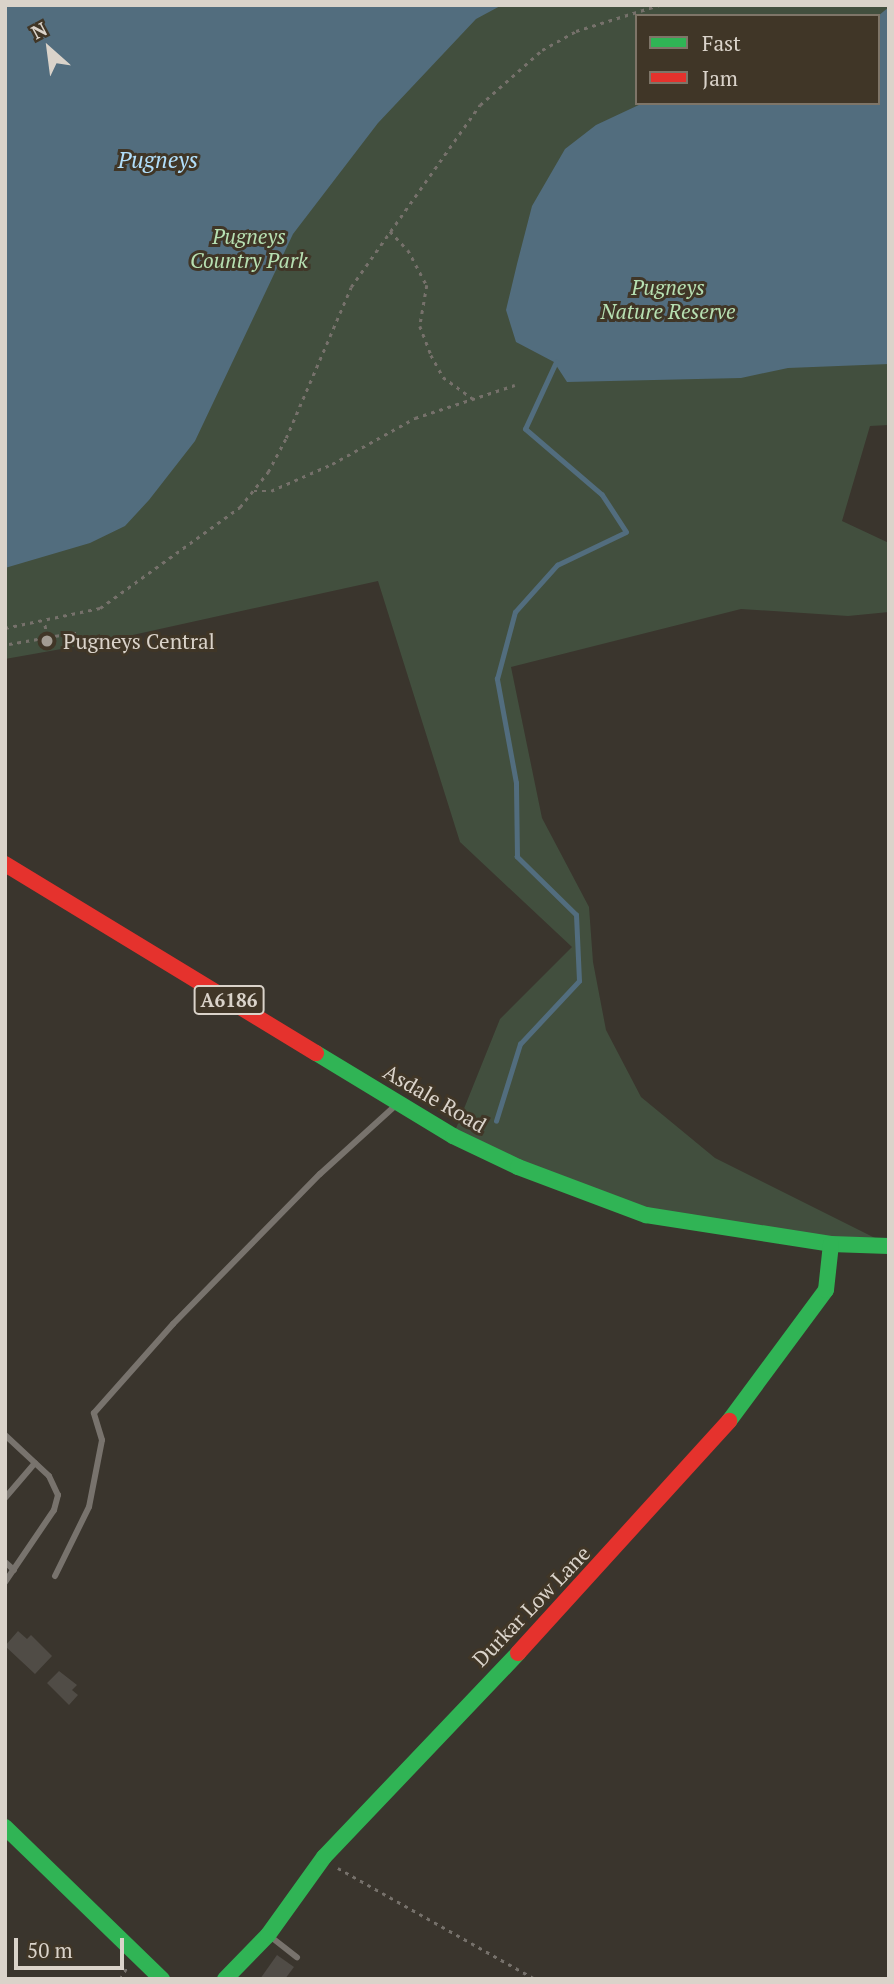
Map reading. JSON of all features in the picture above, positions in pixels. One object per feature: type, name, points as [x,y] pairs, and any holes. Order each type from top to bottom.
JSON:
[{"type":"street","name":"Asdale Road","points":[[5,864],[453,1136],[518,1167],[634,1211],[831,1244],[889,1247]]},
{"type":"street","name":"Durkar Low Lane","points":[[225,1979],[268,1935],[324,1857],[620,1545],[748,1399],[826,1290],[831,1244]]},
{"type":"street","points":[[5,1827],[162,1979]]},
{"type":"lane","points":[[55,1576],[89,1507],[102,1440],[94,1413],[173,1324],[320,1174],[399,1102]]},
{"type":"lane","points":[[5,1434],[56,1484],[58,1495],[54,1510],[5,1582]]},
{"type":"lane","points":[[5,1498],[35,1463]]},
{"type":"lane","points":[[5,1562],[14,1570]]},
{"type":"lane","points":[[268,1935],[297,1957]]},
{"type":"path","points":[[5,628],[44,622],[100,608],[205,534],[254,491],[286,438],[351,287],[480,105],[508,75],[576,31],[659,5]]},
{"type":"path","points":[[390,231],[408,250],[427,285],[420,326],[431,355],[443,377],[475,400]]},
{"type":"path","points":[[254,491],[271,491],[332,464],[415,418],[515,385]]},
{"type":"path","points":[[44,622],[47,637]]},
{"type":"path","points":[[9,644],[81,632]]},
{"type":"path","points":[[324,1857],[535,1979]]},
{"type":"green space","name":"Pugneys Country Park","points":[[5,5],[889,5],[889,425],[870,426],[842,521],[889,543],[889,612],[848,616],[741,609],[511,667],[542,818],[589,907],[593,962],[606,1030],[641,1097],[715,1158],[889,1245],[646,1215],[453,1136],[500,1019],[572,947],[460,842],[378,581],[101,642],[5,659]]},
{"type":"water","name":"Pugneys","points":[[5,5],[502,5],[476,19],[378,123],[293,234],[195,441],[149,500],[125,526],[90,543],[5,568]]},
{"type":"water","points":[[889,7],[889,364],[788,368],[741,378],[567,382],[554,362],[516,342],[506,310],[517,264],[532,206],[565,149],[596,125],[639,105],[880,105],[880,14]]},
{"type":"building","points":[[18,1631],[27,1639],[31,1635],[52,1656],[35,1674],[5,1646]]},
{"type":"building","points":[[59,1671],[77,1685],[72,1690],[78,1695],[69,1705],[47,1683]]},
{"type":"building","points":[[277,1955],[294,1967],[285,1979],[260,1979]]},
{"type":"waterway","points":[[496,1121],[520,1044],[579,981],[576,915],[517,857],[516,783],[497,679],[515,612],[557,565],[626,532],[602,495],[525,429],[556,362]]},
{"type":"traffic: fast","points":[[316,1053],[453,1136],[518,1167],[646,1215],[831,1244],[889,1246]]},
{"type":"traffic: fast","points":[[729,1421],[826,1290],[831,1244]]},
{"type":"traffic: fast","points":[[225,1979],[268,1935],[324,1857],[518,1653]]},
{"type":"traffic: fast","points":[[5,1827],[162,1979]]},
{"type":"traffic: jam","points":[[5,864],[316,1053]]},
{"type":"traffic: jam","points":[[518,1653],[729,1421]]},
{"type":"place","name":"Pugneys Central","points":[[47,641]]},
{"type":"park label","name":"Pugneys Nature Reserve","points":[[668,299]]}]
